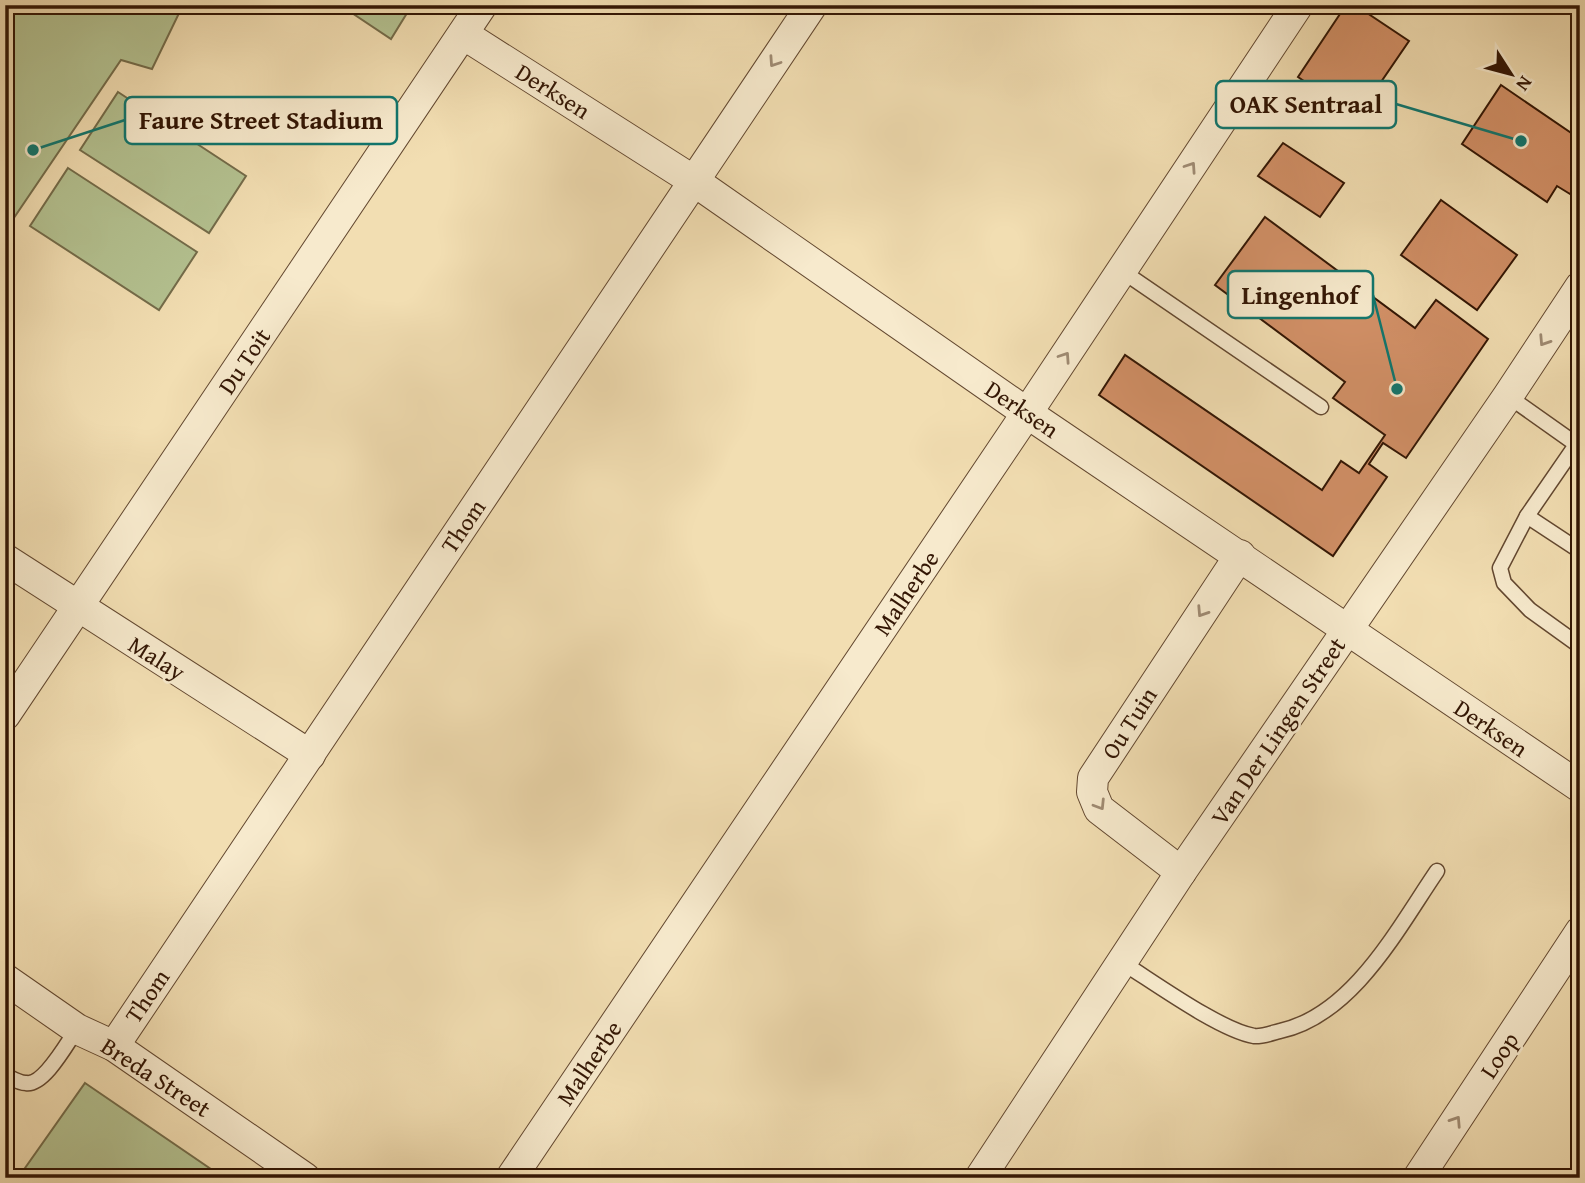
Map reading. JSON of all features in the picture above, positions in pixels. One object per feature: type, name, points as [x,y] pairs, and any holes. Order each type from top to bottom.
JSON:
[{"type":"street","name":"Du Toit","points":[[5,716],[482,5]]},
{"type":"street","name":"Thom","points":[[114,1046],[812,5]]},
{"type":"street","name":"Malherbe","points":[[511,1178],[1027,413],[1298,5]]},
{"type":"street","name":"Derksen","points":[[463,34],[694,181],[1027,413],[1580,787]]},
{"type":"street","name":"Van Der Lingen Street","points":[[980,1178],[1181,872],[1508,396],[1580,286]]},
{"type":"street","name":"Ou Tuin","points":[[1181,872],[1099,809],[1092,792],[1093,778],[1240,555]]},
{"type":"street","name":"Malay","points":[[5,559],[310,755]]},
{"type":"street","name":"Loop","points":[[1418,1178],[1580,932]]},
{"type":"street","name":"Breda Street","points":[[5,979],[77,1029],[114,1046],[304,1178]]},
{"type":"lane","points":[[1122,271],[1321,407]]},
{"type":"lane","points":[[1508,396],[1578,443],[1527,516],[1500,568],[1504,583],[1530,610],[1580,646]]},
{"type":"lane","points":[[1527,516],[1580,551]]},
{"type":"lane","points":[[1123,963],[1224,1026],[1255,1036],[1290,1029],[1323,1014],[1363,978],[1437,871]]},
{"type":"lane","points":[[5,1075],[24,1083],[33,1083],[43,1077],[77,1029]]},
{"type":"green space","points":[[5,5],[183,5],[152,69],[121,60],[5,231]]},
{"type":"green space","points":[[340,5],[412,5],[391,39]]},
{"type":"green space","points":[[118,92],[246,176],[209,233],[80,150]]},
{"type":"green space","points":[[68,168],[197,252],[159,310],[30,226]]},
{"type":"green space","points":[[85,1083],[224,1178],[18,1178]]},
{"type":"building","points":[[1346,5],[1355,5],[1409,41],[1357,117],[1298,77]]},
{"type":"building","points":[[1501,85],[1580,139],[1580,151],[1574,159],[1580,162],[1580,179],[1570,194],[1557,186],[1547,202],[1462,144]]},
{"type":"building","points":[[1283,143],[1344,183],[1320,217],[1258,176]]},
{"type":"building","points":[[1441,200],[1517,255],[1477,310],[1401,255]]},
{"type":"building","points":[[1265,217],[1415,328],[1436,300],[1488,339],[1406,458],[1383,443],[1369,464],[1387,477],[1333,556],[1099,395],[1125,355],[1322,490],[1341,461],[1359,473],[1385,435],[1333,398],[1345,382],[1215,285]]},
{"type":"place","name":"OAK Sentraal","points":[[1521,141]]},
{"type":"place","name":"Faure Street Stadium","points":[[33,150]]},
{"type":"place","name":"Lingenhof","points":[[1397,389]]}]
